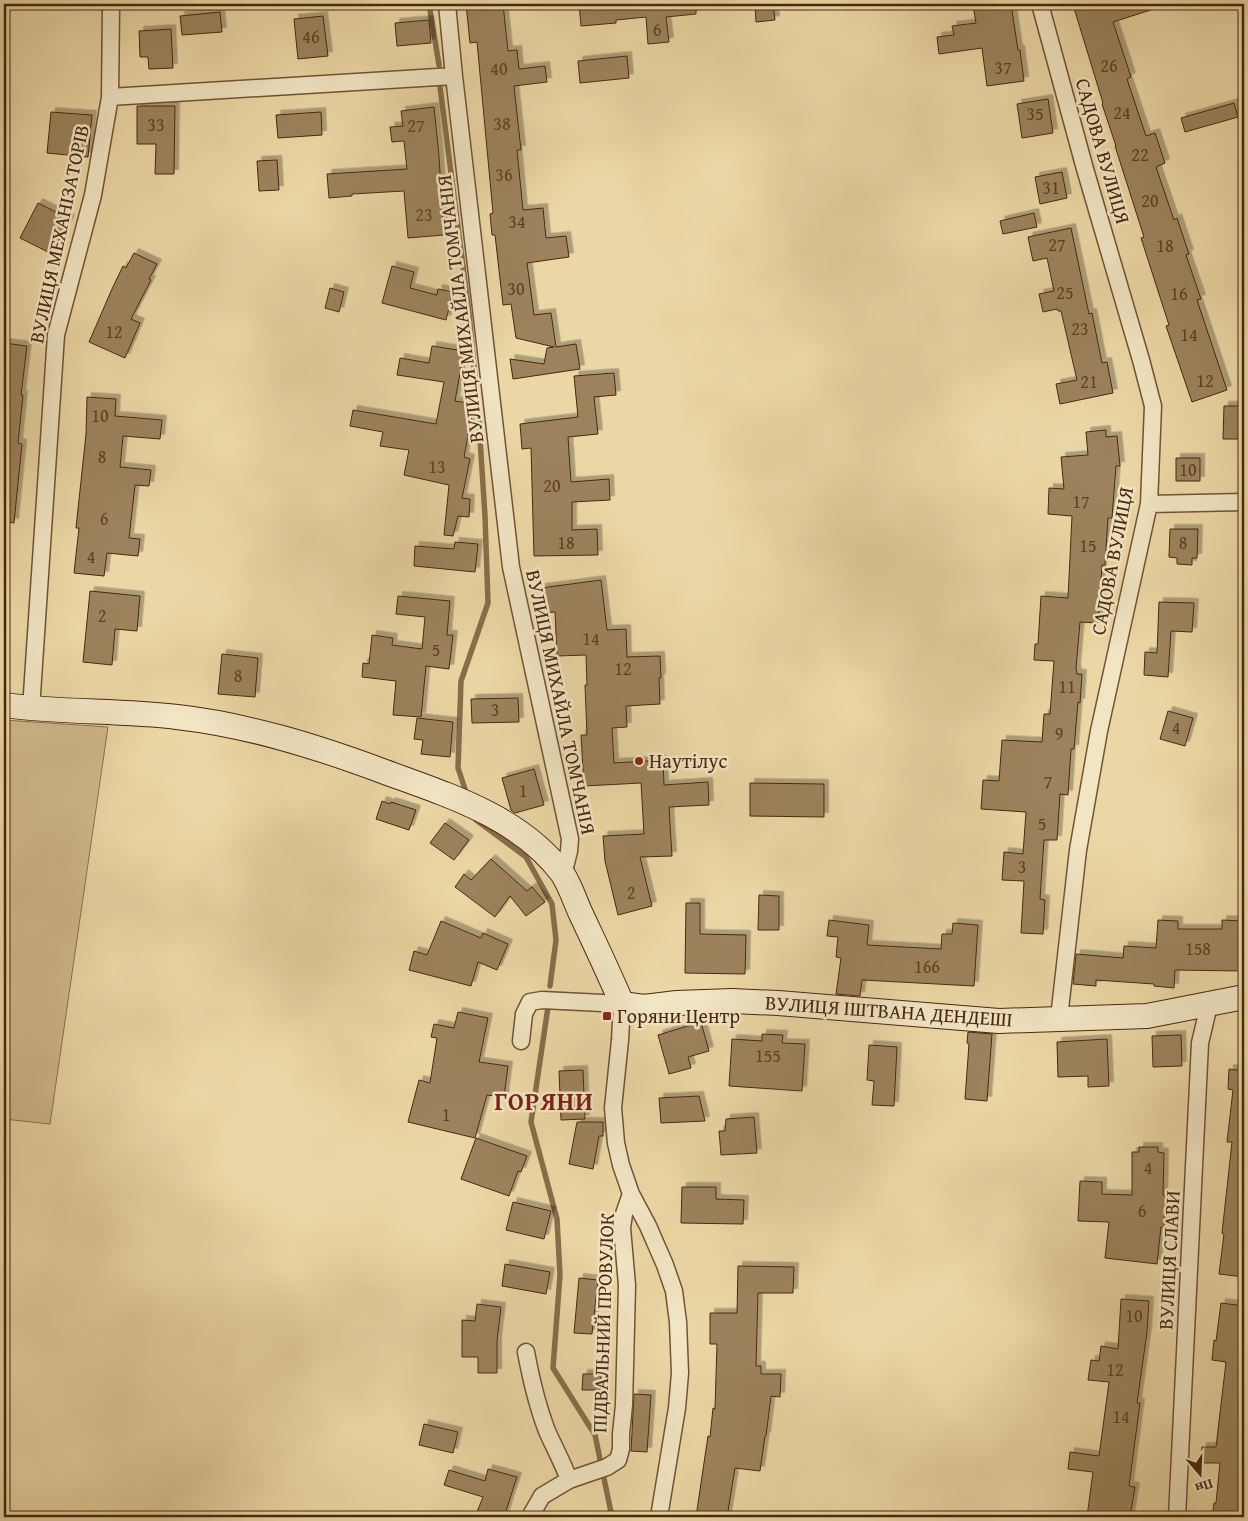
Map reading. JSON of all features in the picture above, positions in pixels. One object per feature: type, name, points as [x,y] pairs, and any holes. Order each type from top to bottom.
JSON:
[{"type":"street","name":"ВУЛИЦЯ МИХАЙЛА ТОМЧАНІЯ","points":[[447,4],[511,567],[570,839],[563,875]]},
{"type":"street","name":"САДОВА ВУЛИЦЯ","points":[[1040,4],[1153,406],[1149,504],[1097,740],[1078,850],[1059,1018]]},
{"type":"street","name":"ВУЛИЦЯ МЕХАНІЗАТОРІВ","points":[[31,709],[56,335],[93,195],[110,96],[111,7]]},
{"type":"street","points":[[110,96],[454,76]]},
{"type":"street","points":[[1149,504],[1244,502]]},
{"type":"street","points":[[4,705],[31,709],[127,712],[179,717],[266,734],[308,745],[455,798],[485,812],[513,828],[535,844],[563,875],[622,1004],[613,1108],[618,1150],[631,1194],[648,1226],[674,1291],[678,1322],[680,1372],[677,1408],[659,1517]]},
{"type":"street","name":"ВУЛИЦЯ ІШТВАНА ДЕНДЕШІ","points":[[622,1004],[644,1007],[676,1003],[732,1001],[778,1003],[998,1021],[1147,1016],[1244,997]]},
{"type":"street","points":[[521,1041],[524,1014],[530,1002],[542,1000],[622,1004]]},
{"type":"street","name":"ВУЛИЦЯ СЛАВИ","points":[[1177,1517],[1200,1043],[1209,1004]]},
{"type":"street","name":"ПІДВАЛЬНИЙ ПРОВУЛОК","points":[[530,1517],[542,1496],[569,1480],[601,1469],[618,1460],[621,1449],[624,1405],[627,1286],[622,1228],[624,1214],[631,1194]]},
{"type":"street","points":[[526,1352],[533,1387],[547,1431],[569,1480]]},
{"type":"shaded area","points":[[4,720],[108,727],[50,1124],[4,1119]]},
{"type":"building","points":[[466,4],[503,4],[508,51],[517,50],[519,69],[545,66],[547,82],[514,86],[521,150],[517,150],[523,210],[543,208],[546,238],[566,236],[569,257],[527,263],[534,315],[551,313],[556,347],[576,344],[580,369],[513,379],[510,359],[544,364],[547,348],[554,347],[516,338],[511,304],[503,305],[495,235],[492,235],[490,214],[493,213],[477,42],[470,43]]},
{"type":"building","points":[[579,4],[696,4],[696,14],[666,17],[669,42],[648,44],[646,17],[616,20],[616,23],[581,26]]},
{"type":"building","points":[[755,4],[773,4],[775,20],[756,22]]},
{"type":"building","points":[[1011,4],[1024,81],[987,86],[982,48],[939,54],[937,37],[954,35],[952,26],[976,23],[973,5]]},
{"type":"building","points":[[1087,4],[1159,4],[1160,7],[1113,22],[1131,77],[1127,79],[1146,136],[1155,133],[1165,163],[1156,167],[1174,220],[1177,218],[1189,254],[1186,255],[1201,299],[1197,300],[1227,390],[1192,402],[1166,326],[1169,325],[1141,238],[1144,237],[1074,8]]},
{"type":"building","points":[[220,12],[222,32],[182,35],[180,16]]},
{"type":"building","points":[[323,16],[328,56],[298,59],[294,19]]},
{"type":"building","points":[[429,20],[431,43],[397,46],[395,23]]},
{"type":"building","points":[[171,29],[173,68],[149,69],[148,57],[140,57],[139,31]]},
{"type":"building","points":[[627,56],[629,78],[580,83],[578,61]]},
{"type":"building","points":[[1048,99],[1053,133],[1022,138],[1017,104]]},
{"type":"building","points":[[1234,103],[1238,117],[1185,132],[1181,118]]},
{"type":"building","points":[[137,106],[175,106],[174,174],[155,174],[156,144],[137,144]]},
{"type":"building","points":[[434,107],[444,235],[408,238],[404,191],[352,194],[352,196],[329,198],[327,174],[407,169],[404,141],[392,142],[390,127],[403,126],[401,111]]},
{"type":"building","points":[[51,112],[92,115],[88,157],[47,153]]},
{"type":"building","points":[[321,112],[322,135],[278,138],[276,115]]},
{"type":"building","points":[[277,160],[279,190],[259,191],[257,161]]},
{"type":"building","points":[[1062,172],[1067,198],[1040,204],[1035,177]]},
{"type":"building","points":[[38,203],[70,219],[52,254],[20,238]]},
{"type":"building","points":[[1034,213],[1037,227],[1003,234],[1000,221]]},
{"type":"building","points":[[1071,228],[1089,314],[1092,313],[1102,363],[1107,362],[1113,393],[1060,404],[1056,384],[1077,380],[1061,311],[1057,309],[1043,312],[1039,294],[1054,291],[1047,258],[1033,261],[1028,237]]},
{"type":"building","points":[[134,253],[157,264],[131,319],[140,323],[125,358],[89,342],[123,266],[126,268]]},
{"type":"building","points":[[392,266],[414,272],[410,288],[437,295],[438,289],[453,292],[446,320],[382,303]]},
{"type":"building","points":[[330,288],[344,292],[339,312],[325,308]]},
{"type":"building","points":[[4,343],[27,346],[21,395],[23,395],[18,443],[22,444],[14,523],[4,522]]},
{"type":"building","points":[[432,346],[464,351],[455,401],[474,404],[464,457],[470,459],[462,498],[470,499],[469,517],[458,516],[453,536],[444,535],[449,485],[404,475],[409,450],[380,446],[383,432],[350,426],[353,410],[436,424],[444,382],[397,375],[400,358],[429,363]]},
{"type":"building","points":[[614,373],[616,395],[594,397],[598,434],[568,437],[571,482],[609,479],[610,500],[572,502],[572,530],[597,529],[598,555],[534,556],[531,448],[522,449],[520,424],[578,417],[574,376]]},
{"type":"building","points":[[87,397],[116,399],[115,416],[162,420],[160,439],[123,436],[120,467],[151,470],[149,486],[135,485],[129,538],[140,539],[138,556],[107,553],[104,576],[74,573],[79,528],[76,528],[86,434]]},
{"type":"building","points":[[1224,406],[1241,406],[1241,439],[1223,439]]},
{"type":"building","points":[[1106,430],[1106,437],[1117,436],[1120,466],[1116,466],[1112,518],[1108,518],[1105,565],[1102,565],[1098,623],[1080,622],[1076,668],[1077,674],[1082,674],[1080,703],[1078,702],[1074,749],[1071,749],[1068,795],[1060,794],[1057,840],[1044,840],[1040,899],[1045,900],[1043,934],[1021,933],[1024,881],[1002,880],[1004,852],[1023,854],[1026,812],[981,809],[983,780],[999,781],[1002,740],[1042,742],[1044,714],[1050,714],[1054,661],[1034,660],[1035,644],[1038,644],[1041,596],[1068,598],[1072,516],[1048,514],[1049,488],[1064,489],[1061,457],[1088,455],[1086,432]]},
{"type":"building","points":[[1176,458],[1200,458],[1200,481],[1176,481]]},
{"type":"building","points":[[1170,529],[1198,529],[1197,558],[1192,558],[1192,565],[1177,564],[1177,558],[1169,557]]},
{"type":"building","points":[[455,542],[478,544],[475,572],[414,566],[415,546],[454,549]]},
{"type":"building","points":[[601,580],[607,630],[626,629],[627,657],[660,656],[660,704],[626,706],[627,727],[612,728],[614,763],[663,760],[664,785],[708,782],[709,805],[669,807],[672,856],[640,857],[652,906],[618,915],[605,861],[603,836],[644,834],[641,783],[584,786],[581,735],[587,735],[586,655],[557,656],[555,612],[544,613],[541,588]]},
{"type":"building","points":[[90,591],[140,596],[137,631],[115,629],[112,665],[83,662]]},
{"type":"building","points":[[398,596],[450,601],[447,635],[453,635],[449,669],[426,666],[421,717],[393,715],[396,681],[362,677],[363,663],[369,664],[372,635],[393,638],[392,645],[422,649],[425,617],[396,614]]},
{"type":"building","points":[[1159,602],[1194,603],[1192,632],[1171,631],[1168,677],[1144,675],[1145,652],[1157,653]]},
{"type":"building","points":[[222,654],[258,658],[255,697],[218,694]]},
{"type":"building","points":[[518,698],[519,722],[472,723],[471,699]]},
{"type":"building","points":[[1168,711],[1193,718],[1185,746],[1160,739]]},
{"type":"building","points":[[417,718],[453,722],[450,757],[421,754],[423,740],[414,739]]},
{"type":"building","points":[[534,769],[544,805],[515,813],[511,810],[502,778]]},
{"type":"building","points":[[750,783],[824,784],[824,817],[750,816]]},
{"type":"building","points":[[382,801],[416,810],[409,830],[376,819]]},
{"type":"building","points":[[445,823],[469,840],[454,860],[430,843]]},
{"type":"building","points":[[491,859],[527,891],[532,887],[545,902],[526,916],[510,896],[495,917],[455,887],[464,874],[471,880]]},
{"type":"building","points":[[759,895],[779,896],[779,930],[758,930]]},
{"type":"building","points":[[686,903],[700,903],[700,934],[746,935],[745,974],[685,973]]},
{"type":"building","points":[[829,920],[869,925],[867,945],[941,949],[942,934],[952,934],[953,923],[978,925],[974,986],[862,980],[860,996],[836,994],[841,958],[836,957],[838,937],[827,936]]},
{"type":"building","points":[[1158,920],[1178,921],[1178,929],[1222,929],[1222,920],[1242,921],[1240,971],[1175,970],[1174,988],[1154,986],[1154,984],[1096,980],[1096,986],[1073,984],[1076,954],[1123,958],[1124,946],[1156,948]]},
{"type":"building","points":[[441,921],[481,938],[483,933],[508,944],[497,970],[478,962],[471,986],[409,970],[414,951],[427,955]]},
{"type":"building","points":[[458,1012],[488,1018],[479,1062],[508,1066],[504,1097],[487,1095],[475,1138],[408,1122],[419,1080],[430,1083],[437,1038],[431,1037],[434,1024],[454,1028]]},
{"type":"building","points":[[701,1022],[709,1051],[688,1057],[691,1068],[669,1074],[658,1035]]},
{"type":"building","points":[[968,1032],[992,1034],[987,1101],[965,1099],[969,1044],[967,1043]]},
{"type":"building","points":[[762,1034],[783,1035],[782,1043],[805,1044],[802,1091],[729,1086],[732,1039],[762,1041]]},
{"type":"building","points":[[1181,1035],[1182,1066],[1153,1067],[1152,1036]]},
{"type":"building","points":[[1107,1039],[1109,1086],[1088,1087],[1088,1076],[1058,1077],[1057,1042]]},
{"type":"building","points":[[869,1045],[897,1047],[894,1106],[872,1105],[874,1081],[867,1080]]},
{"type":"building","points":[[1229,1069],[1244,1071],[1244,1277],[1219,1274],[1232,1142],[1227,1142],[1233,1090],[1228,1089]]},
{"type":"building","points":[[583,1070],[585,1119],[561,1120],[559,1071]]},
{"type":"building","points":[[699,1096],[705,1121],[661,1123],[659,1098]]},
{"type":"building","points":[[754,1117],[757,1153],[721,1155],[719,1131],[725,1131],[726,1119]]},
{"type":"building","points":[[577,1122],[603,1122],[603,1136],[599,1136],[593,1169],[569,1164]]},
{"type":"building","points":[[476,1138],[527,1156],[521,1172],[518,1171],[509,1196],[461,1179]]},
{"type":"building","points":[[1139,1147],[1158,1147],[1158,1152],[1164,1153],[1164,1227],[1161,1227],[1157,1264],[1105,1258],[1109,1222],[1078,1221],[1080,1181],[1102,1182],[1102,1194],[1132,1195],[1132,1152],[1139,1152]]},
{"type":"building","points":[[682,1187],[716,1187],[716,1199],[744,1200],[743,1224],[681,1223]]},
{"type":"building","points":[[513,1202],[551,1211],[544,1239],[506,1230]]},
{"type":"building","points":[[505,1264],[550,1272],[546,1294],[502,1286]]},
{"type":"building","points":[[738,1266],[794,1267],[793,1293],[758,1293],[756,1366],[761,1366],[761,1374],[781,1374],[780,1397],[771,1396],[760,1471],[735,1468],[727,1517],[696,1517],[708,1436],[710,1437],[713,1408],[715,1409],[717,1344],[710,1344],[710,1313],[737,1313]]},
{"type":"building","points":[[579,1278],[598,1280],[592,1334],[574,1333]]},
{"type":"building","points":[[1121,1299],[1149,1301],[1147,1332],[1137,1403],[1140,1403],[1129,1486],[1135,1487],[1130,1517],[1087,1517],[1093,1472],[1068,1469],[1070,1452],[1099,1456],[1109,1382],[1088,1380],[1091,1360],[1099,1361],[1101,1346],[1118,1349]]},
{"type":"building","points":[[1221,1303],[1244,1306],[1244,1490],[1241,1507],[1244,1507],[1244,1517],[1212,1517],[1214,1503],[1216,1503],[1220,1463],[1201,1463],[1202,1447],[1216,1447],[1226,1362],[1212,1360]]},
{"type":"building","points":[[477,1304],[501,1307],[497,1341],[497,1373],[478,1373],[478,1357],[462,1357],[462,1320],[475,1321]]},
{"type":"building","points":[[583,1374],[601,1374],[600,1390],[582,1390]]},
{"type":"building","points":[[634,1394],[651,1395],[647,1452],[631,1451]]},
{"type":"building","points":[[424,1424],[458,1432],[453,1453],[419,1445]]},
{"type":"building","points":[[488,1469],[517,1477],[504,1517],[475,1517],[483,1497],[444,1485],[449,1470],[485,1481]]},
{"type":"waterway","points":[[429,4],[439,65]]},
{"type":"waterway","points":[[440,87],[469,313],[478,408],[485,516],[488,603],[461,681],[458,768],[465,789]]},
{"type":"waterway","points":[[476,820],[526,857],[552,904],[556,940],[550,986]]},
{"type":"waterway","points":[[548,1007],[531,1122],[557,1219],[560,1275],[553,1368],[595,1435],[612,1517]]},
{"type":"place","name":"Наутілус","points":[[639,761]]},
{"type":"place","name":"Горяни Центр","points":[[607,1016]]},
{"type":"district","name":"ГОРЯНИ","points":[[544,1101]]}]
